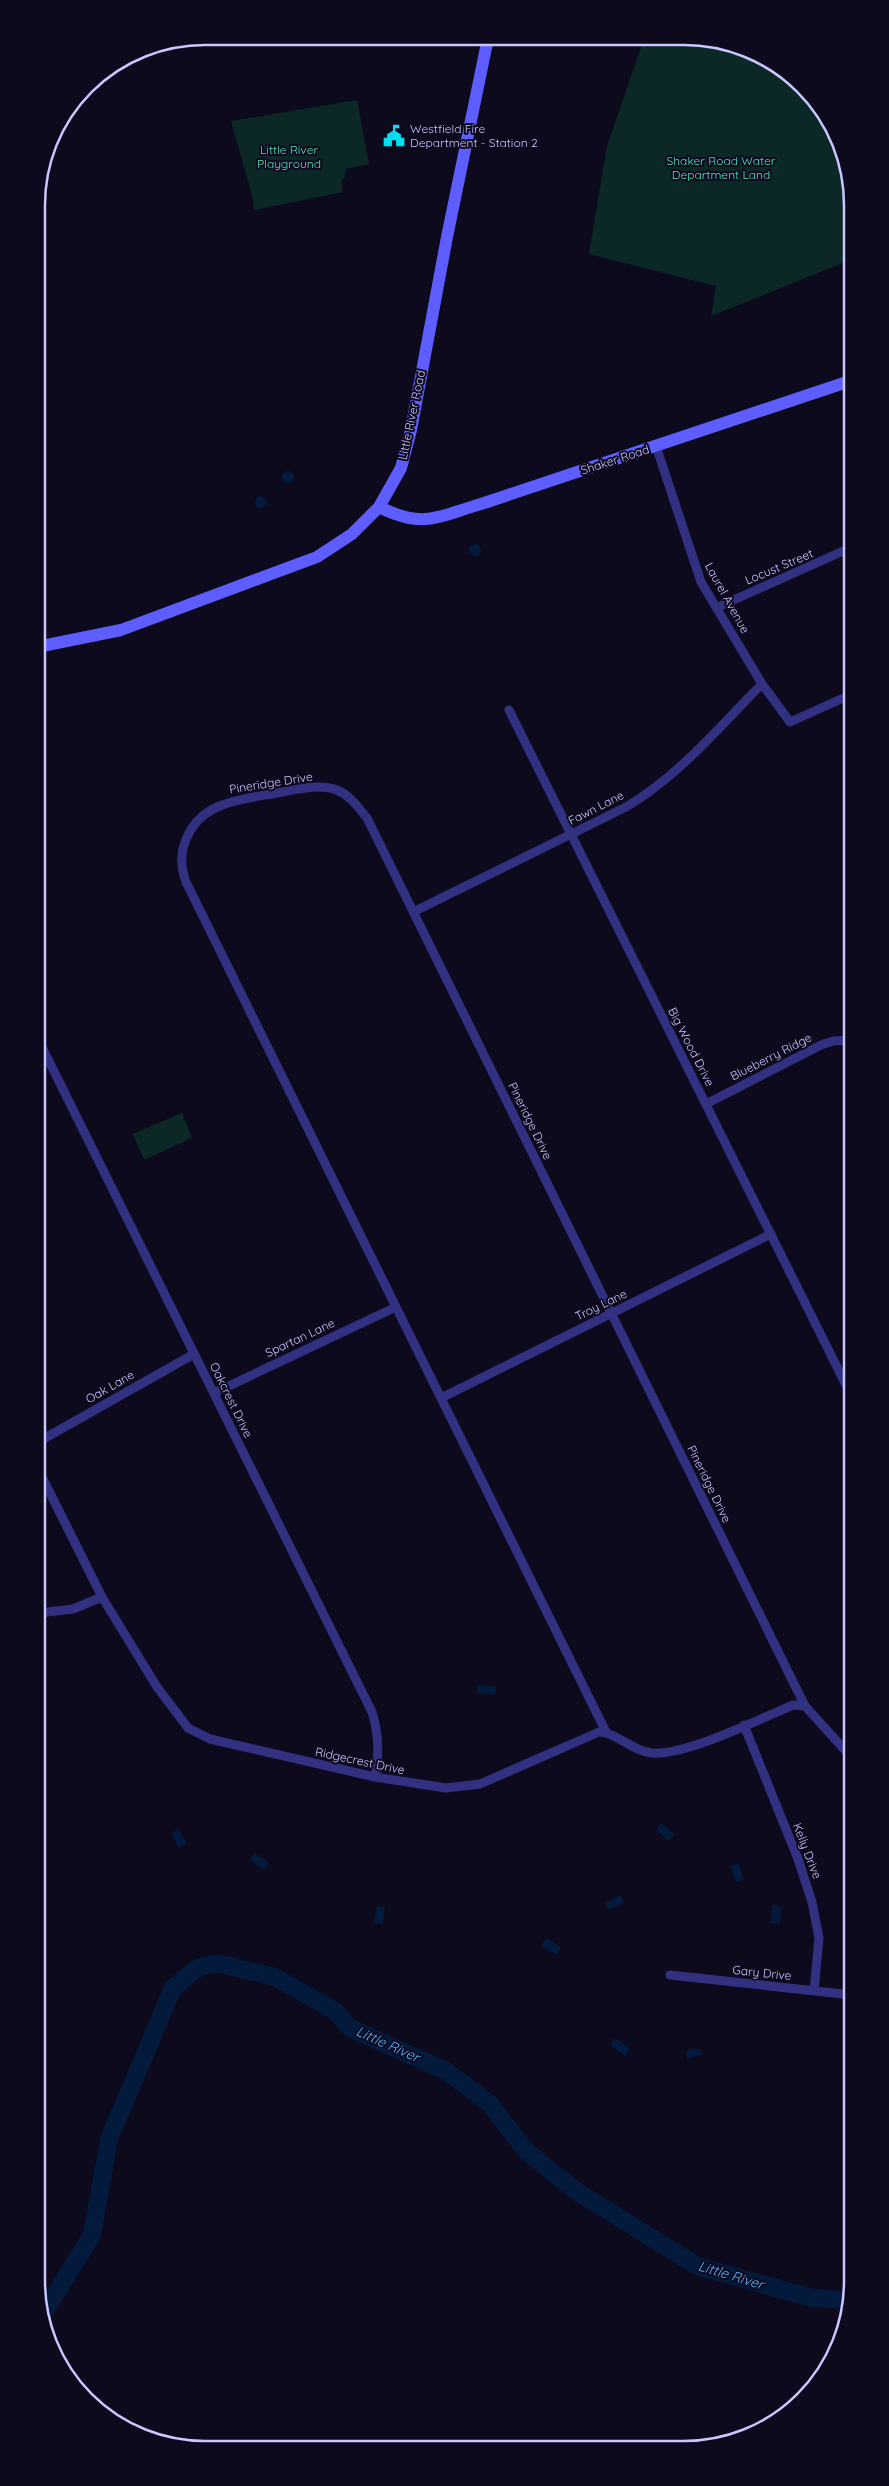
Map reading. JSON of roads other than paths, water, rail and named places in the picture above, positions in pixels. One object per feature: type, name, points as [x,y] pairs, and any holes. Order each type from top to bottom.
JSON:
[{"type":"main road","name":"Little River Road","points":[[45,645],[121,630],[317,557],[352,534],[379,507],[401,468],[411,430],[448,228],[487,45]]},
{"type":"main road","name":"Shaker Road","points":[[379,507],[408,520],[426,520],[481,504],[844,383]]},
{"type":"street","name":"Laurel Avenue","points":[[656,446],[690,555],[701,582],[718,607],[762,684],[790,722],[844,699]]},
{"type":"street","name":"Locust Street","points":[[718,607],[844,551]]},
{"type":"street","name":"Fawn Lane","points":[[413,912],[626,807],[658,787],[699,750],[762,684]]},
{"type":"street","name":"Big Wood Drive","points":[[509,710],[844,1381]]},
{"type":"street","name":"Pineridge Drive","points":[[606,1732],[186,882],[181,867],[182,846],[198,820],[208,811],[220,805],[312,787],[335,790],[350,798],[367,818],[805,1706],[844,1749]]},
{"type":"street","name":"Blueberry Ridge","points":[[706,1104],[822,1045],[833,1041],[844,1040]]},
{"type":"street","name":"Oakcrest Drive","points":[[45,1053],[372,1712],[378,1730],[379,1748],[375,1777]]},
{"type":"street","name":"Troy Lane","points":[[441,1398],[771,1234]]},
{"type":"street","name":"Spartan Lane","points":[[214,1393],[396,1307]]},
{"type":"street","name":"Oak Lane","points":[[45,1438],[194,1354]]},
{"type":"street","name":"Ridgecrest Drive","points":[[45,1484],[102,1596],[156,1687],[188,1728],[210,1739],[375,1777],[446,1788],[480,1784],[580,1739],[599,1732],[606,1732]]},
{"type":"street","points":[[45,1613],[73,1609],[102,1596]]},
{"type":"street","points":[[606,1732],[630,1748],[653,1753],[680,1750],[793,1705],[805,1706]]},
{"type":"street","name":"Kelly Drive","points":[[744,1725],[812,1902],[818,1938],[814,1991]]},
{"type":"street","name":"Gary Drive","points":[[670,1975],[844,1994]]},
{"type":"water","points":[[288,471],[294,477],[288,483],[282,477]]},
{"type":"water","points":[[261,496],[267,502],[261,508],[255,502]]},
{"type":"water","points":[[475,544],[481,550],[475,556],[469,550]]},
{"type":"water","points":[[478,1685],[496,1686],[495,1695],[477,1693]]},
{"type":"water","points":[[661,1823],[675,1835],[669,1841],[656,1830]]},
{"type":"water","points":[[179,1829],[187,1844],[179,1848],[171,1833]]},
{"type":"water","points":[[254,1853],[269,1862],[264,1870],[250,1860]]},
{"type":"water","points":[[738,1863],[744,1879],[736,1882],[730,1866]]},
{"type":"water","points":[[620,1895],[624,1903],[608,1910],[605,1903]]},
{"type":"water","points":[[772,1905],[781,1906],[780,1924],[771,1923]]},
{"type":"water","points":[[377,1906],[385,1907],[383,1924],[374,1923]]},
{"type":"water","points":[[546,1938],[561,1947],[557,1955],[541,1946]]},
{"type":"water","points":[[615,2038],[630,2048],[625,2056],[610,2045]]},
{"type":"water","points":[[695,2048],[702,2051],[702,2054],[687,2059],[686,2051]]},
{"type":"waterway","name":"Little River","points":[[47,2307],[92,2235],[109,2139],[173,1988],[196,1969],[216,1963],[275,1977],[335,2011],[350,2028],[446,2071],[490,2104],[526,2151],[576,2191],[697,2266],[812,2298],[843,2300]]},
{"type":"place","name":"Westfield Fire Department - Station 2","points":[[394,136]]},
{"type":"park label","name":"Little River Playground","points":[[289,157]]},
{"type":"park label","name":"Shaker Road Water Department Land","points":[[721,168]]}]
